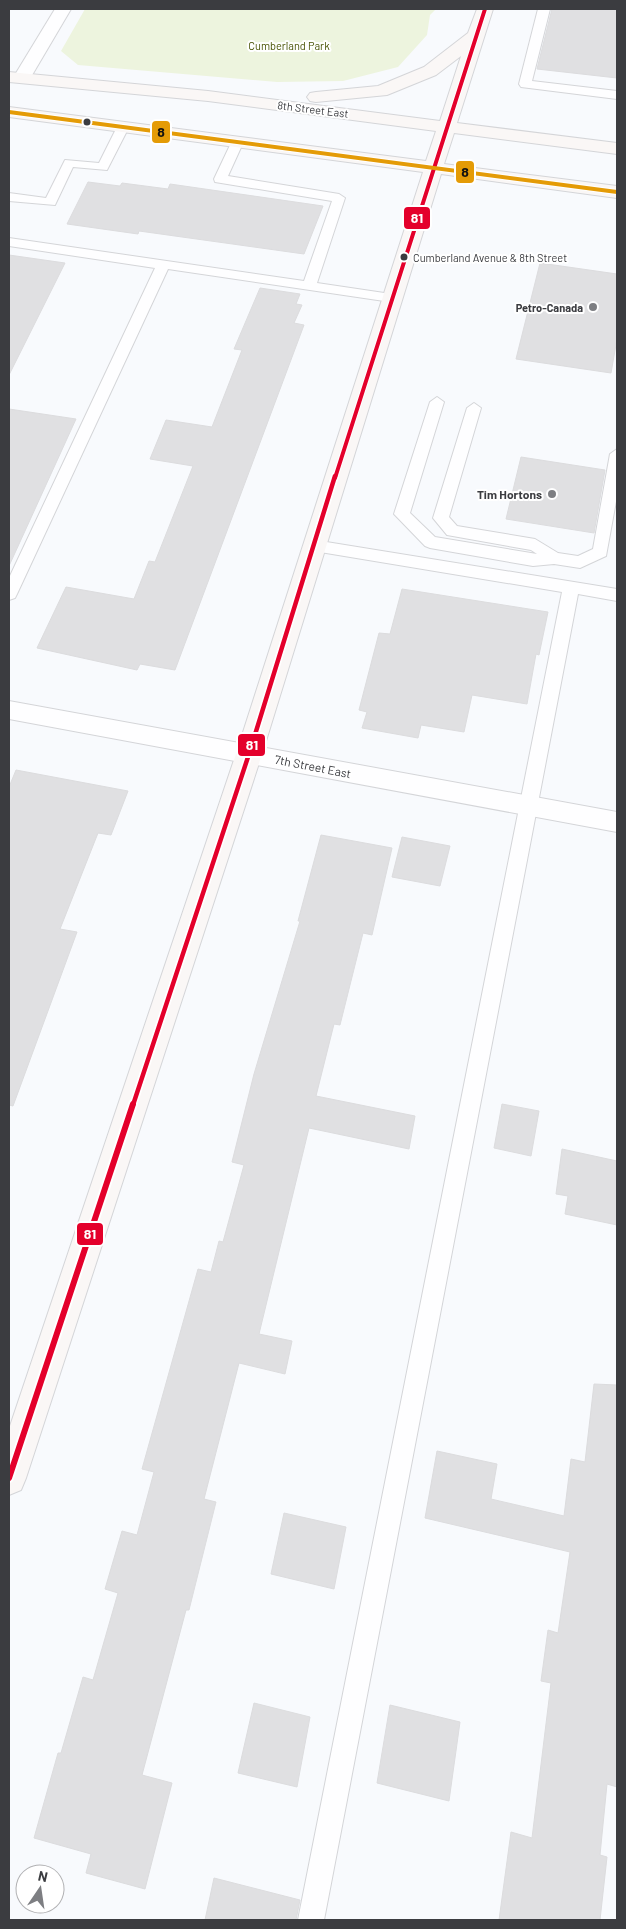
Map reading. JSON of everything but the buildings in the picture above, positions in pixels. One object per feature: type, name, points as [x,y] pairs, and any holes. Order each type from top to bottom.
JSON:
[{"type":"main road","points":[[9,1478],[249,754],[391,298],[485,9]]},
{"type":"main road","points":[[208,96],[323,98],[381,91],[430,71],[476,36]]},
{"type":"main road","name":"8th Street East","points":[[15,78],[208,96],[617,149]]},
{"type":"main road","points":[[10,115],[123,127],[617,192]]},
{"type":"street","points":[[15,78],[63,9]]},
{"type":"street","name":"7th Street East","points":[[9,710],[617,822]]},
{"type":"lane","points":[[544,9],[525,84],[617,95]]},
{"type":"lane","points":[[9,196],[50,202],[69,163],[103,167],[123,127]]},
{"type":"lane","points":[[237,143],[220,180],[339,198],[309,286]]},
{"type":"lane","points":[[9,242],[391,298]]},
{"type":"lane","points":[[9,594],[163,265]]},
{"type":"lane","points":[[437,402],[402,514],[430,542],[533,560],[554,558],[580,562],[600,552],[617,454]]},
{"type":"lane","points":[[474,408],[440,518],[452,531],[535,545],[554,558]]},
{"type":"lane","points":[[314,546],[617,595]]},
{"type":"lane","points":[[311,1920],[530,806],[571,587]]},
{"type":"green space","name":"Cumberland Park","points":[[85,9],[436,9],[430,15],[427,35],[398,67],[343,81],[277,82],[78,65],[61,51]]},
{"type":"transit line","name":"81","points":[[9,1478],[249,754],[391,298],[485,9]]},
{"type":"transit line","name":"8","points":[[9,112],[617,192]]},
{"type":"place","name":"Cumberland Avenue & 8th Street","points":[[404,257]]},
{"type":"place","name":"Petro-Canada","points":[[593,307]]},
{"type":"place","name":"Tim Hortons","points":[[552,494]]}]
